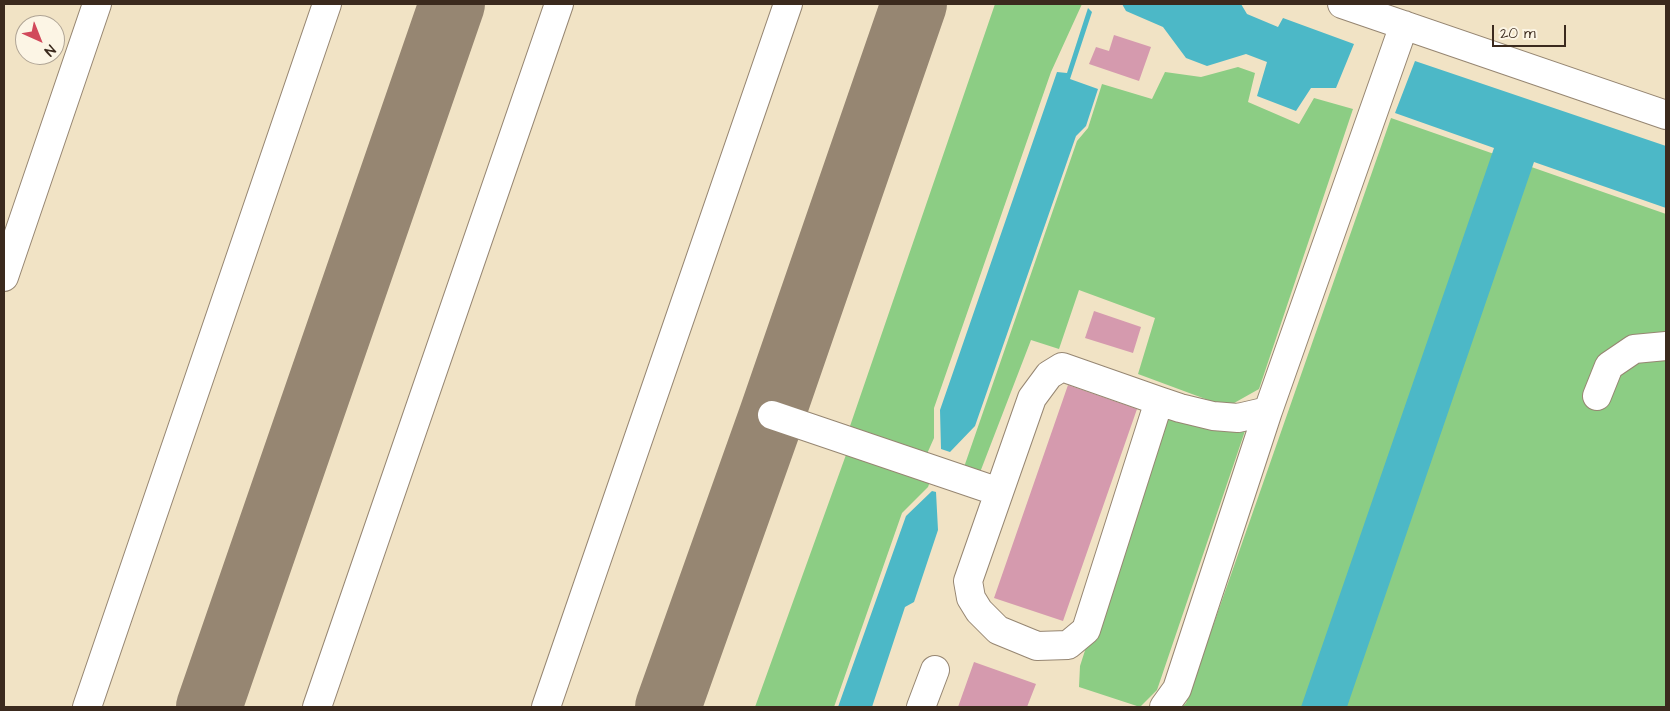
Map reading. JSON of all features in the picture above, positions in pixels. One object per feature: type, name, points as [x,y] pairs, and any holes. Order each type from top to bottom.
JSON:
[{"type":"lane","points":[[4,277],[98,4]]},
{"type":"lane","points":[[87,707],[327,4]]},
{"type":"lane","points":[[318,707],[559,4]]},
{"type":"lane","points":[[546,707],[788,4]]},
{"type":"lane","points":[[1342,4],[1666,115]]},
{"type":"lane","points":[[1164,707],[1176,689],[1268,411],[1404,25]]},
{"type":"lane","points":[[1597,396],[1609,366],[1634,349],[1666,346]]},
{"type":"lane","points":[[1159,400],[1086,630],[1068,646],[1037,646],[998,630],[978,611],[971,598],[968,581],[1032,398],[1049,375],[1062,367],[1213,416],[1238,418],[1268,411]]},
{"type":"lane","points":[[772,415],[999,492]]},
{"type":"lane","points":[[921,707],[934,670]]},
{"type":"green space","points":[[995,4],[1082,4],[1051,72],[934,408],[934,438],[926,456],[849,429]]},
{"type":"green space","points":[[1238,67],[1255,73],[1248,102],[1299,124],[1314,98],[1353,109],[1259,389],[1227,407],[1138,374],[1155,318],[1079,290],[1059,349],[1031,340],[979,475],[963,470],[1077,141],[1088,128],[1102,84],[1152,99],[1165,72],[1201,77]]},
{"type":"green space","points":[[1391,118],[1666,214],[1666,707],[1182,707],[1186,703]]},
{"type":"green space","points":[[1162,411],[1246,428],[1157,690],[1140,707],[1079,687],[1080,666]]},
{"type":"green space","points":[[847,452],[931,479],[928,487],[902,513],[834,707],[755,707]]},
{"type":"water","points":[[1122,4],[1241,4],[1247,14],[1278,27],[1283,18],[1354,44],[1336,88],[1311,88],[1296,111],[1257,96],[1267,62],[1246,54],[1207,66],[1186,58],[1163,27],[1126,11]]},
{"type":"water","points":[[1088,8],[1092,12],[1070,79],[1098,89],[1086,126],[1076,136],[975,426],[950,452],[941,449],[940,410],[1057,72],[1067,73]]},
{"type":"water","points":[[1415,61],[1666,146],[1666,208],[1534,162],[1347,707],[1301,707],[1494,148],[1395,113]]},
{"type":"water","points":[[932,491],[936,492],[938,530],[914,602],[905,607],[872,707],[838,707],[906,516]]},
{"type":"building","points":[[1114,35],[1151,47],[1139,81],[1089,64],[1096,47],[1109,51]]},
{"type":"building","points":[[1094,311],[1141,327],[1133,353],[1085,338]]},
{"type":"building","points":[[1068,385],[1137,409],[1063,621],[994,598]]},
{"type":"building","points":[[974,662],[1036,684],[1027,707],[958,707]]},
{"type":"taxiway","points":[[209,707],[452,4]]},
{"type":"taxiway","points":[[668,707],[772,415],[914,4]]}]
